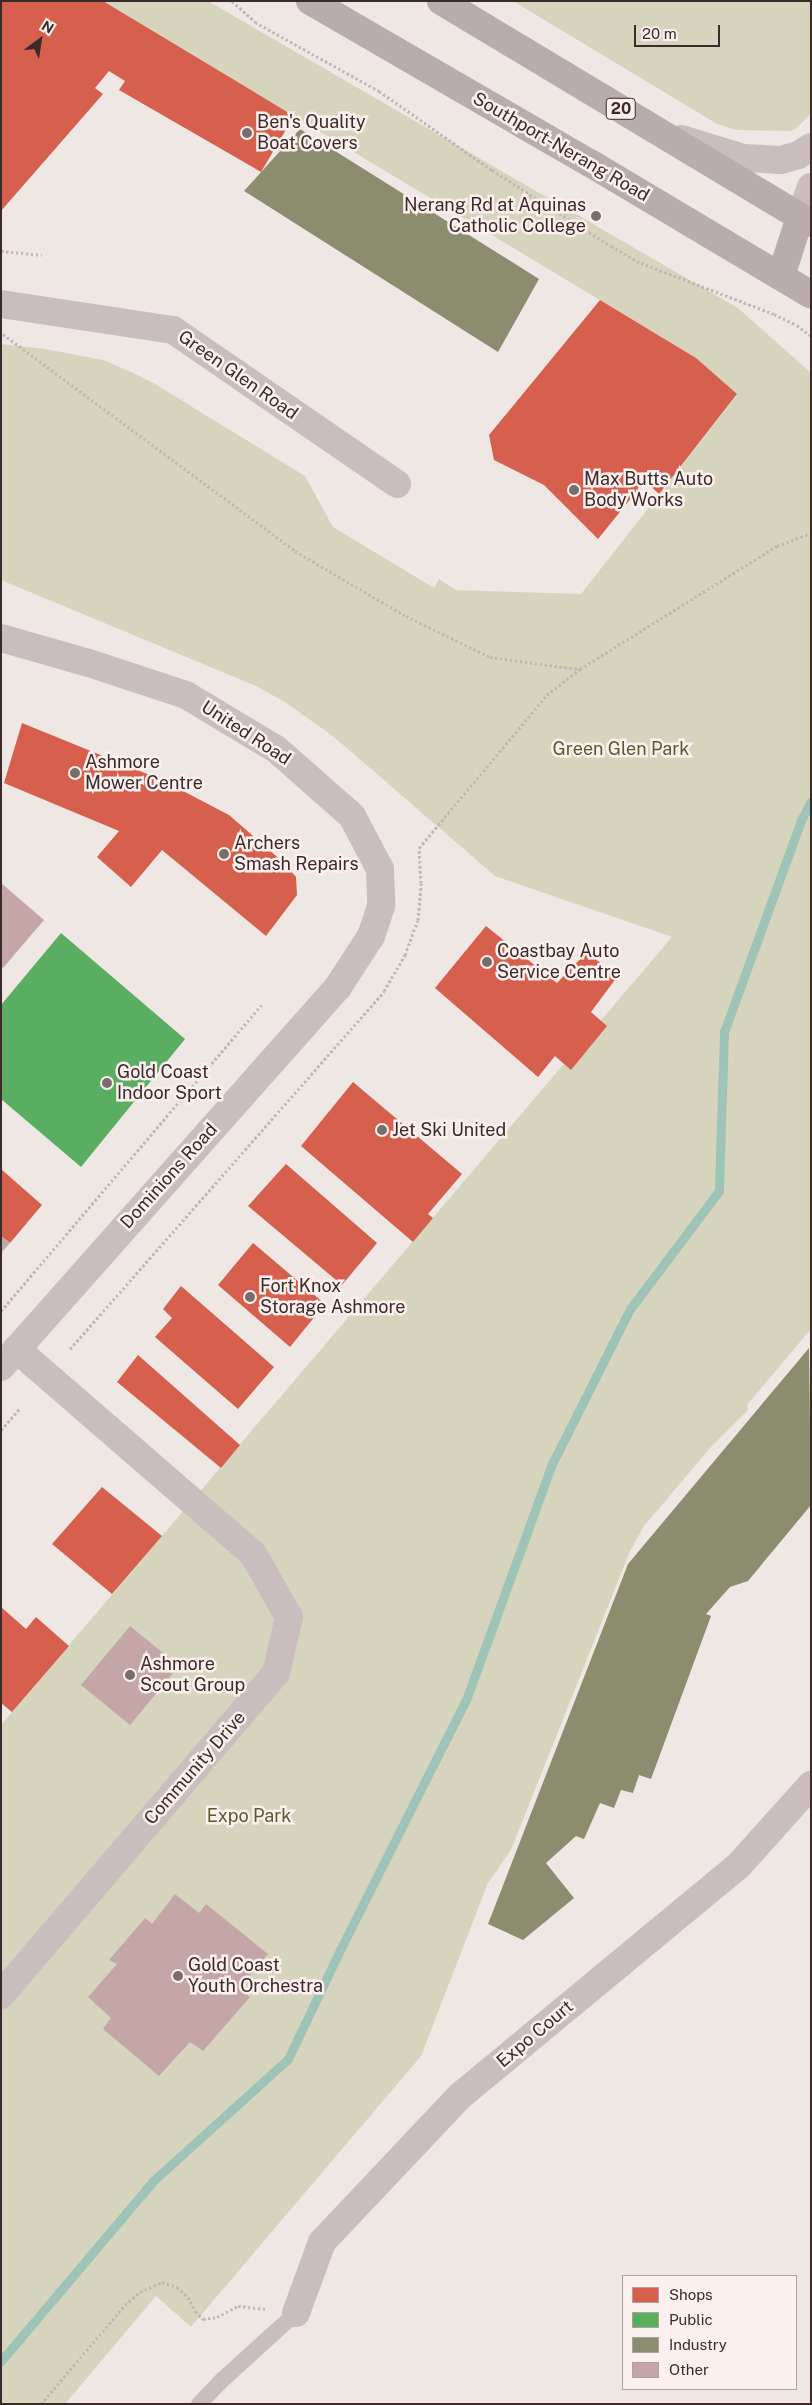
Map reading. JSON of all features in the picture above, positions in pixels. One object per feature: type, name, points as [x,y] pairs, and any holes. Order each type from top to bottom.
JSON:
[{"type":"main road","name":"Southport-Nerang Road","points":[[310,1],[590,163],[811,295]]},
{"type":"main road","name":"20","points":[[441,1],[656,130],[807,227]]},
{"type":"main road","points":[[781,276],[807,227]]},
{"type":"street","points":[[656,130],[744,158],[781,160],[798,155],[811,147]]},
{"type":"street","points":[[807,227],[811,187]]},
{"type":"street","name":"Green Glen Road","points":[[1,304],[173,330],[397,484]]},
{"type":"street","name":"United Road","points":[[1,638],[89,662],[186,695],[276,749],[352,816],[380,869],[381,906],[371,936]]},
{"type":"street","name":"Dominions Road","points":[[9,1358],[338,987],[371,936]]},
{"type":"street","name":"Community Drive","points":[[1,1995],[276,1673],[290,1617],[253,1554],[9,1358]]},
{"type":"street","name":"Expo Court","points":[[296,2313],[322,2242],[460,2096],[739,1865],[811,1785]]},
{"type":"lane","points":[[199,2404],[220,2382],[296,2313]]},
{"type":"path","points":[[232,1],[255,22],[379,92],[492,170],[611,246],[641,263],[774,314],[811,336]]},
{"type":"path","points":[[1,251],[42,255]]},
{"type":"path","points":[[1,332],[295,551],[406,616],[490,657],[580,669]]},
{"type":"path","points":[[70,1349],[384,991],[405,955],[418,920],[421,883],[419,848],[547,695],[580,669],[777,546],[811,533]]},
{"type":"path","points":[[1,1311],[261,1005]]},
{"type":"path","points":[[1,1430],[20,1408]]},
{"type":"path","points":[[41,2404],[125,2305],[140,2292],[162,2282],[177,2287],[188,2297],[195,2311],[203,2318],[217,2317],[238,2306],[296,2313]]},
{"type":"green space","name":"Expo Park","points":[[103,1],[208,1],[738,308],[811,373],[811,1329],[747,1405],[748,1410],[711,1447],[644,1526],[630,1551],[511,1850],[488,1883],[421,2056],[191,2327],[156,2296],[65,2404],[1,2404],[1,1725],[672,937],[495,876],[334,737],[285,702],[256,686],[1,580],[1,344],[45,349],[103,360],[155,384],[305,476],[333,527],[434,588],[439,579],[456,590],[581,594],[737,395],[696,358]]},
{"type":"green space","points":[[513,1],[811,1],[811,113],[797,128],[790,131],[736,130],[717,124]]},
{"type":"building: Shops","points":[[1,1],[103,1],[294,116],[261,172],[119,90],[125,81],[109,71],[95,88],[103,94],[1,211]]},
{"type":"building: Shops","points":[[600,300],[696,358],[737,394],[659,494],[645,481],[598,539],[544,485],[494,460],[489,435]]},
{"type":"building: Shops","points":[[22,723],[162,780],[229,815],[283,862],[296,877],[297,895],[266,936],[162,850],[131,887],[97,857],[119,831],[4,783]]},
{"type":"building: Shops","points":[[486,926],[557,983],[587,952],[617,977],[591,1012],[607,1026],[571,1070],[555,1056],[538,1077],[435,988]]},
{"type":"building: Shops","points":[[353,1082],[462,1174],[428,1214],[433,1218],[413,1242],[301,1146]]},
{"type":"building: Shops","points":[[286,1164],[377,1243],[342,1285],[248,1206]]},
{"type":"building: Shops","points":[[1,1169],[42,1205],[10,1243],[1,1236]]},
{"type":"building: Shops","points":[[253,1243],[325,1304],[290,1347],[218,1285]]},
{"type":"building: Shops","points":[[181,1286],[274,1367],[238,1409],[155,1337],[172,1318],[163,1309]]},
{"type":"building: Shops","points":[[138,1355],[240,1445],[221,1468],[117,1382]]},
{"type":"building: Shops","points":[[102,1487],[162,1536],[112,1594],[52,1544]]},
{"type":"building: Shops","points":[[1,1607],[26,1629],[36,1617],[69,1646],[12,1712],[1,1703]]},
{"type":"building: Public","points":[[61,933],[185,1039],[81,1167],[1,1099],[1,1005]]},
{"type":"building: Industry","points":[[300,129],[539,279],[498,352],[244,191]]},
{"type":"building: Industry","points":[[809,1348],[811,1505],[748,1581],[730,1587],[706,1614],[711,1616],[651,1779],[639,1775],[633,1793],[621,1790],[614,1808],[600,1803],[584,1839],[576,1836],[546,1863],[574,1898],[523,1940],[488,1924],[628,1564]]},
{"type":"building: Other","points":[[1,883],[44,920],[3,968],[1,966]]},
{"type":"building: Other","points":[[1,1236],[10,1243],[1,1253]]},
{"type":"building: Other","name":"Ashmore Scout Group","points":[[130,1626],[179,1666],[130,1725],[81,1685]]},
{"type":"building: Other","name":"Gold Coast Youth Orchestra","points":[[175,1894],[199,1913],[206,1904],[268,1954],[240,1987],[250,1997],[203,2051],[190,2042],[159,2076],[103,2029],[111,2018],[88,1997],[117,1964],[109,1960],[145,1918],[152,1924]]},
{"type":"waterway","points":[[1,2361],[153,2181],[288,2059],[341,1948],[466,1700],[552,1464],[630,1309],[719,1191],[724,1032],[801,820],[811,801]]},
{"type":"place","name":"Ben's Quality Boat Covers","points":[[247,133]]},
{"type":"place","name":"Nerang Rd at Aquinas Catholic College","points":[[596,216]]},
{"type":"place","name":"Max Butts Auto Body Works","points":[[574,490]]},
{"type":"place","name":"Ashmore Mower Centre","points":[[75,773]]},
{"type":"place","name":"Archers Smash Repairs","points":[[224,854]]},
{"type":"place","name":"Coastbay Auto Service Centre","points":[[487,962]]},
{"type":"place","name":"Gold Coast Indoor Sport","points":[[107,1083]]},
{"type":"place","name":"Jet Ski United","points":[[382,1130]]},
{"type":"place","name":"Fort Knox Storage Ashmore","points":[[250,1297]]},
{"type":"place","name":"Ashmore Scout Group","points":[[130,1675]]},
{"type":"place","name":"Gold Coast Youth Orchestra","points":[[178,1976]]},
{"type":"park label","name":"Green Glen Park","points":[[621,749]]}]
